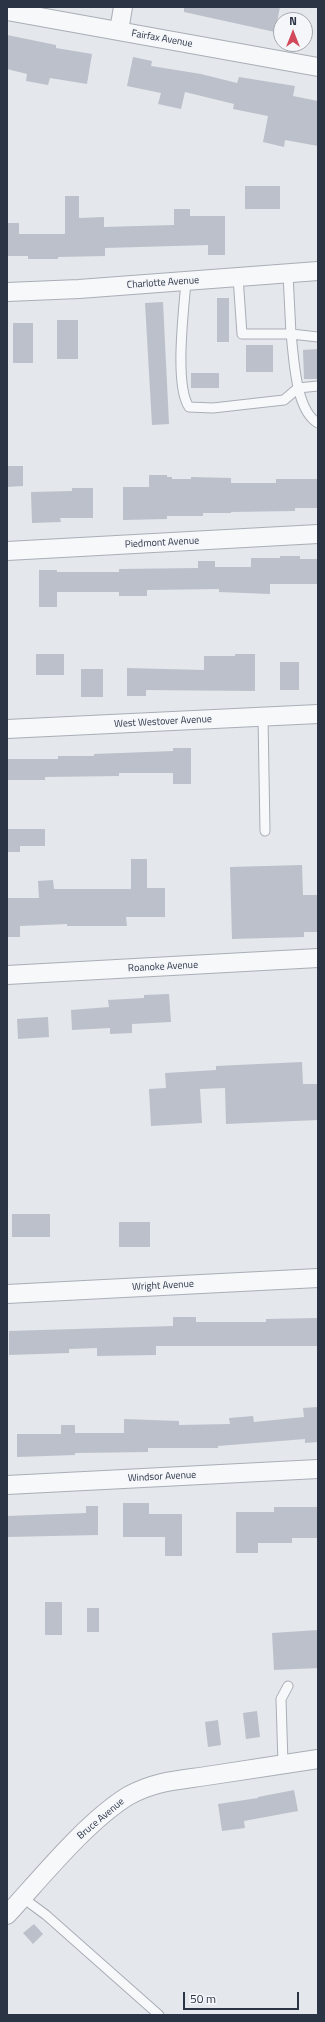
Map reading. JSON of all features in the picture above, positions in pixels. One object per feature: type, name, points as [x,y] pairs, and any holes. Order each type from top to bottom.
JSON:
[{"type":"street","points":[[119,31],[123,7]]},
{"type":"street","name":"Fairfax Avenue","points":[[7,11],[318,67]]},
{"type":"street","name":"Charlotte Avenue","points":[[7,292],[80,289],[318,271]]},
{"type":"street","name":"Piedmont Avenue","points":[[7,551],[318,534]]},
{"type":"street","name":"West Westover Avenue","points":[[7,729],[318,714]]},
{"type":"street","name":"Roanoke Avenue","points":[[7,975],[318,958]]},
{"type":"street","name":"Wright Avenue","points":[[7,1294],[318,1278]]},
{"type":"street","name":"Windsor Avenue","points":[[7,1485],[318,1468]]},
{"type":"street","name":"Bruce Avenue","points":[[7,1915],[80,1836],[129,1796],[148,1787],[176,1779],[318,1759]]},
{"type":"lane","points":[[288,274],[291,334],[298,388],[309,415],[318,423]]},
{"type":"lane","points":[[238,277],[242,334],[291,334],[318,337]]},
{"type":"lane","points":[[186,281],[182,364],[183,396],[189,407],[213,408],[284,400],[298,388],[318,386]]},
{"type":"lane","points":[[263,717],[265,831]]},
{"type":"lane","points":[[284,1764],[281,1699],[288,1686]]},
{"type":"lane","points":[[23,1898],[46,1915],[159,2015]]},
{"type":"building","points":[[184,7],[280,7],[279,12],[273,12],[273,32],[184,12]]},
{"type":"building","points":[[7,35],[56,45],[56,48],[92,54],[87,84],[50,78],[48,85],[26,81],[27,74],[7,69]]},
{"type":"building","points":[[133,57],[152,61],[151,66],[201,74],[237,83],[239,77],[295,86],[293,96],[318,101],[318,146],[285,140],[284,147],[263,142],[268,116],[233,109],[234,104],[185,92],[181,109],[158,104],[161,93],[127,86]]},
{"type":"building","points":[[245,186],[280,186],[280,209],[245,209]]},
{"type":"building","points":[[65,196],[79,196],[79,218],[104,217],[104,227],[174,225],[174,209],[190,209],[190,216],[225,216],[225,255],[208,255],[208,245],[105,248],[105,256],[58,257],[58,259],[28,259],[28,256],[7,256],[7,223],[19,223],[19,234],[65,234]]},
{"type":"building","points":[[217,298],[229,298],[229,342],[217,342]]},
{"type":"building","points":[[163,302],[169,424],[152,425],[145,303]]},
{"type":"building","points":[[57,320],[78,320],[78,359],[57,359]]},
{"type":"building","points":[[13,323],[33,323],[33,363],[13,363]]},
{"type":"building","points":[[246,345],[273,345],[273,372],[246,372]]},
{"type":"building","points":[[318,349],[318,379],[304,379],[303,350]]},
{"type":"building","points":[[191,373],[219,373],[219,388],[191,388]]},
{"type":"building","points":[[7,466],[23,466],[23,486],[7,487]]},
{"type":"building","points":[[149,475],[167,475],[167,477],[172,477],[172,479],[191,479],[191,477],[231,478],[231,483],[276,483],[276,479],[318,479],[318,508],[295,508],[295,511],[203,513],[203,516],[167,516],[167,519],[123,520],[123,487],[149,487]]},
{"type":"building","points":[[72,488],[93,488],[93,518],[60,518],[61,522],[32,523],[31,492],[72,491]]},
{"type":"building","points":[[280,556],[300,556],[300,559],[318,559],[318,584],[270,584],[270,594],[219,592],[219,589],[147,590],[147,596],[119,596],[119,592],[57,592],[57,607],[39,607],[39,570],[57,570],[57,572],[119,572],[119,569],[198,568],[198,561],[215,561],[215,567],[251,567],[251,558],[280,558]]},
{"type":"building","points":[[36,654],[64,654],[64,675],[36,675]]},
{"type":"building","points":[[235,654],[255,654],[255,691],[146,690],[146,696],[127,696],[127,668],[204,670],[204,656],[235,656]]},
{"type":"building","points":[[280,662],[299,662],[299,690],[280,690]]},
{"type":"building","points":[[81,669],[103,669],[103,697],[81,697]]},
{"type":"building","points":[[173,748],[191,748],[191,784],[173,784],[173,773],[119,773],[119,776],[45,777],[45,780],[7,780],[7,759],[58,759],[58,756],[94,756],[94,754],[173,751]]},
{"type":"building","points":[[7,829],[45,829],[45,846],[20,846],[20,852],[7,852]]},
{"type":"building","points":[[131,859],[147,859],[147,888],[165,888],[165,917],[126,917],[127,926],[67,926],[67,924],[20,926],[20,937],[7,937],[7,898],[39,898],[38,881],[53,880],[54,889],[131,889]]},
{"type":"building","points":[[302,865],[303,895],[318,895],[318,932],[304,932],[304,937],[232,939],[230,867]]},
{"type":"building","points":[[169,994],[171,1022],[132,1024],[132,1033],[110,1034],[110,1028],[72,1030],[71,1010],[109,1007],[108,1000],[144,998],[144,995]]},
{"type":"building","points":[[48,1017],[49,1037],[18,1039],[17,1019]]},
{"type":"building","points":[[302,1062],[303,1084],[318,1084],[318,1120],[226,1124],[225,1088],[200,1089],[202,1123],[151,1126],[149,1089],[166,1088],[165,1073],[216,1070],[216,1066]]},
{"type":"building","points":[[12,1214],[50,1214],[50,1237],[12,1237]]},
{"type":"building","points":[[119,1222],[150,1222],[150,1247],[119,1247]]},
{"type":"building","points":[[173,1317],[196,1317],[196,1322],[266,1322],[266,1319],[318,1318],[318,1346],[156,1346],[156,1355],[97,1356],[97,1348],[69,1349],[69,1353],[9,1355],[9,1331],[173,1326]]},
{"type":"building","points":[[318,1407],[318,1442],[305,1443],[305,1439],[218,1446],[218,1448],[148,1448],[148,1452],[75,1453],[75,1455],[17,1457],[17,1434],[61,1434],[61,1425],[75,1425],[75,1433],[124,1433],[124,1419],[179,1421],[179,1425],[230,1424],[229,1418],[253,1416],[254,1422],[304,1417],[303,1408]]},
{"type":"building","points":[[123,1503],[149,1503],[149,1514],[182,1514],[182,1556],[165,1556],[165,1537],[123,1537]]},
{"type":"building","points":[[86,1506],[98,1506],[98,1535],[7,1537],[7,1516],[86,1513]]},
{"type":"building","points":[[274,1507],[318,1507],[318,1538],[292,1538],[292,1543],[258,1543],[258,1553],[236,1553],[236,1512],[274,1512]]},
{"type":"building","points":[[45,1602],[62,1602],[62,1635],[45,1635]]},
{"type":"building","points":[[87,1608],[99,1608],[99,1632],[87,1632]]},
{"type":"building","points":[[318,1630],[318,1668],[274,1670],[272,1633]]},
{"type":"building","points":[[257,1711],[260,1737],[246,1739],[243,1713]]},
{"type":"building","points":[[218,1720],[221,1745],[208,1747],[205,1722]]},
{"type":"building","points":[[294,1790],[298,1811],[244,1821],[245,1828],[222,1831],[218,1804],[258,1798]]},
{"type":"building","points":[[34,1924],[43,1934],[33,1944],[23,1933]]}]
